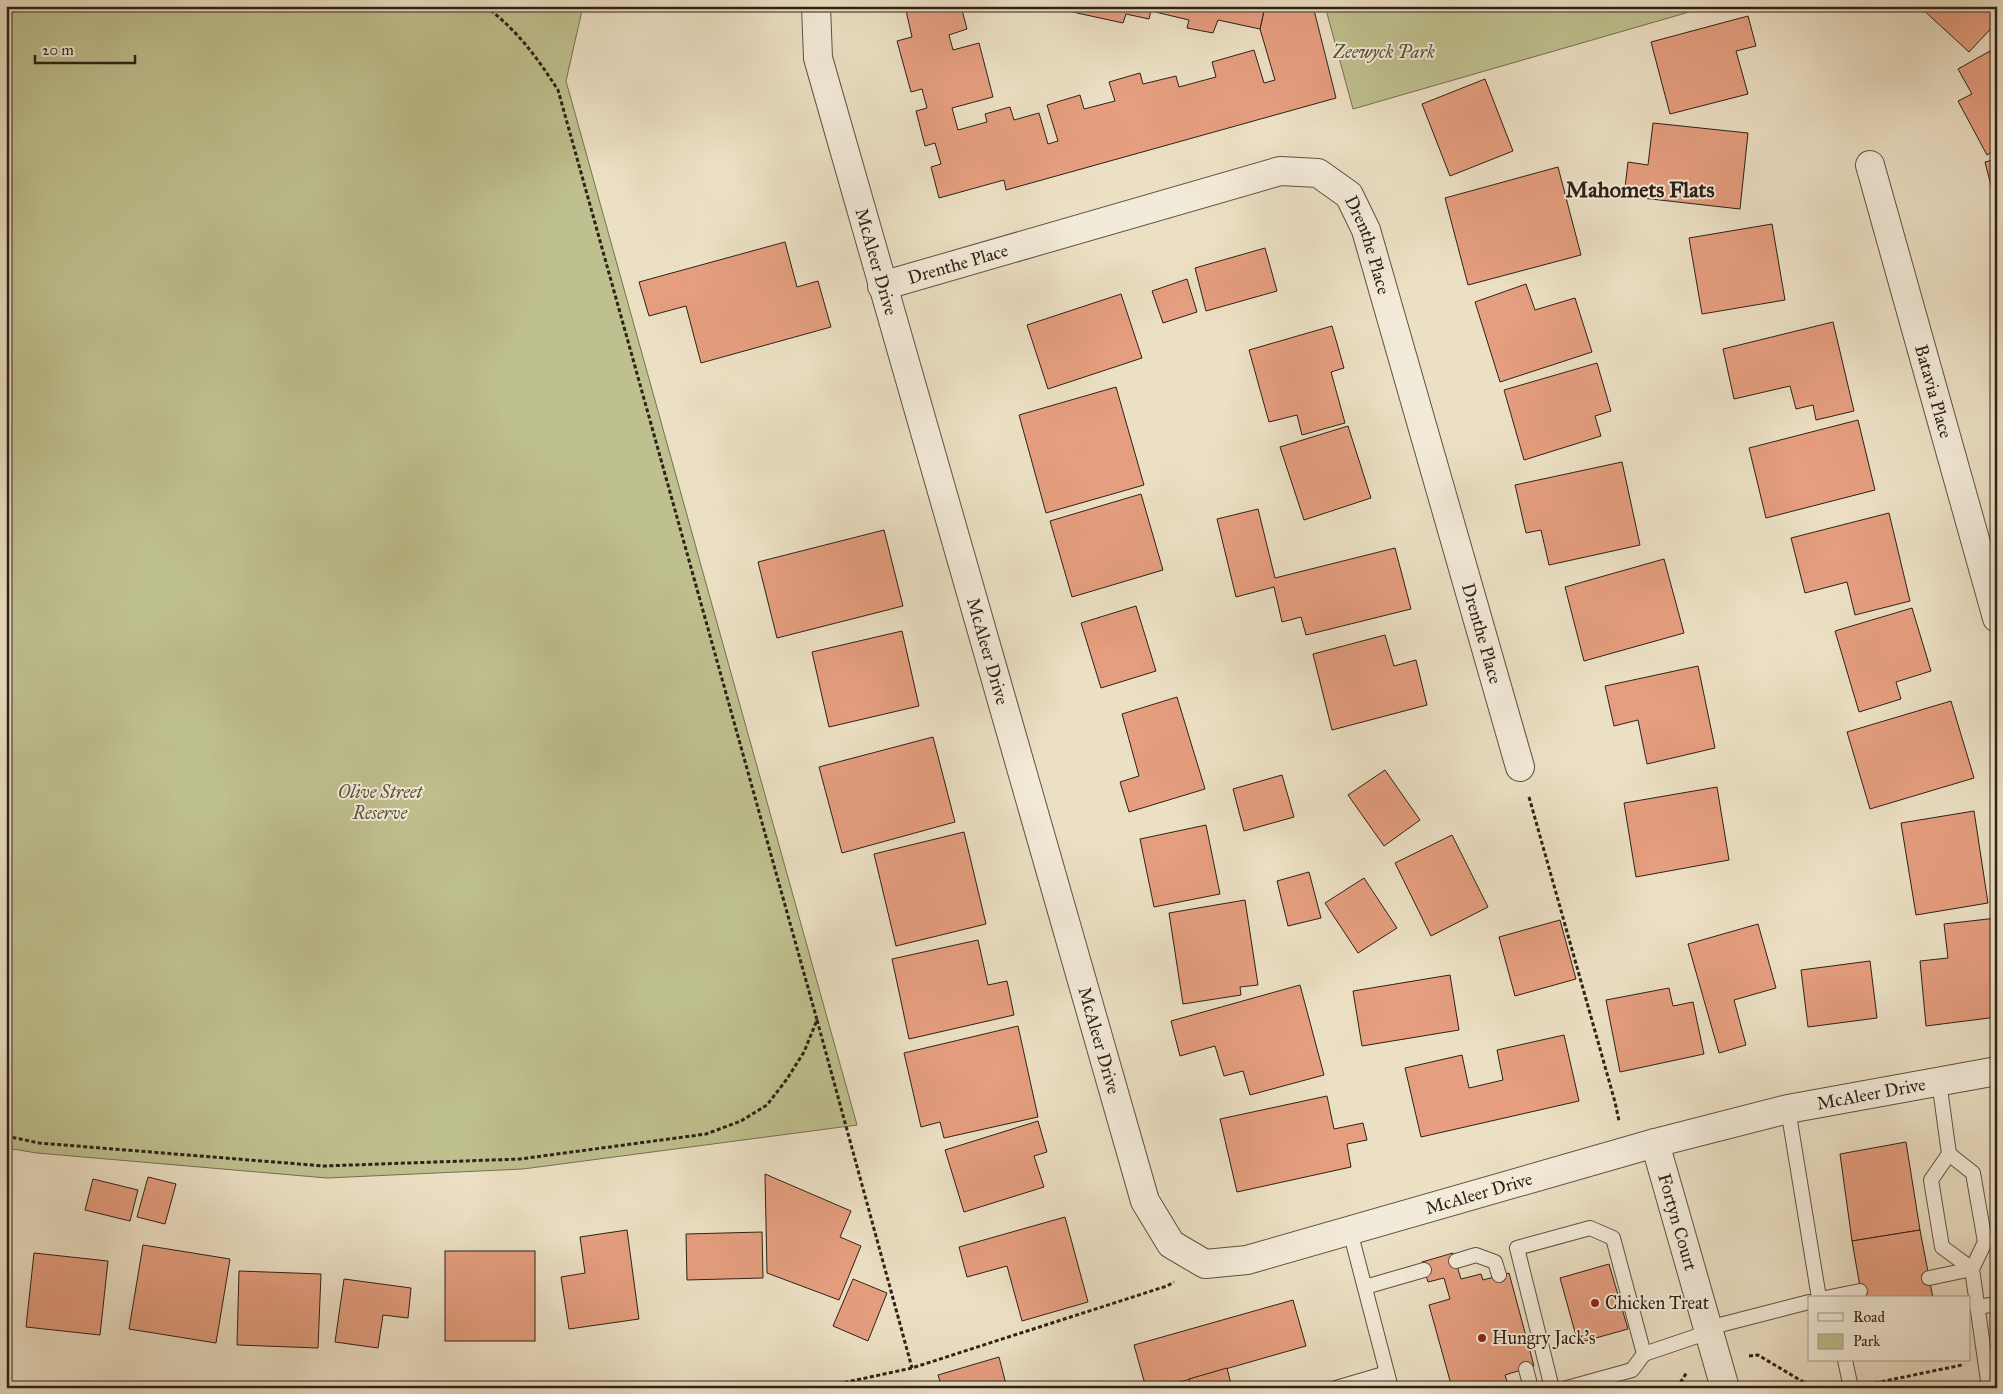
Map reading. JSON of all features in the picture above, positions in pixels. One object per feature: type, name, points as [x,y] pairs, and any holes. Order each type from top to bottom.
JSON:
[{"type":"street","name":"McAleer Drive","points":[[816,6],[818,58],[882,286],[1145,1201],[1171,1244],[1205,1264],[1247,1260],[1655,1143],[1788,1109],[1997,1071]]},
{"type":"street","name":"Batavia Place","points":[[1870,164],[1997,618]]},
{"type":"street","name":"Drenthe Place","points":[[882,286],[1280,171],[1318,173],[1349,195],[1366,230],[1520,767]]},
{"type":"street","name":"Fortyn Court","points":[[1655,1143],[1726,1388]]},
{"type":"lane","points":[[1939,1081],[1949,1154],[1931,1180],[1942,1247],[1972,1270]]},
{"type":"lane","points":[[1788,1109],[1827,1296]]},
{"type":"lane","points":[[1949,1154],[1973,1173],[1985,1242],[1972,1270],[1989,1388]]},
{"type":"lane","points":[[1552,1388],[1517,1248],[1590,1228],[1614,1238],[1644,1354]]},
{"type":"lane","points":[[1350,1231],[1391,1388]]},
{"type":"lane","points":[[1456,1261],[1476,1255],[1495,1262],[1499,1275]]},
{"type":"lane","points":[[1365,1287],[1424,1270]]},
{"type":"lane","points":[[1929,1278],[1972,1270]]},
{"type":"lane","points":[[1832,1296],[1860,1290]]},
{"type":"lane","points":[[1568,1388],[1632,1370],[1644,1354],[1709,1330],[1808,1302]]},
{"type":"lane","points":[[1977,1307],[1997,1304]]},
{"type":"lane","points":[[1846,1362],[1851,1388]]},
{"type":"lane","points":[[1526,1369],[1531,1388]]},
{"type":"lane","points":[[1336,1388],[1387,1373]]},
{"type":"path","points":[[485,6],[503,20],[535,54],[558,90],[912,1368]]},
{"type":"path","points":[[1534,814],[1615,1102]]},
{"type":"path","points":[[6,1136],[39,1143],[324,1166],[520,1159],[706,1134],[742,1121],[767,1105],[787,1079],[804,1052],[817,1020]]},
{"type":"path","points":[[819,1388],[912,1368],[1167,1286]]},
{"type":"path","points":[[1677,1388],[1686,1373]]},
{"type":"green space","name":"Olive Street Reserve","points":[[6,6],[583,6],[566,81],[857,1125],[523,1169],[327,1178],[37,1153],[6,1148]]},
{"type":"green space","name":"Zeewyck Park","points":[[1325,6],[1710,6],[1353,109]]},
{"type":"building","points":[[905,6],[961,6],[967,29],[949,35],[953,50],[979,43],[993,97],[952,108],[958,130],[987,122],[985,114],[1010,107],[1014,120],[1039,113],[1048,144],[1058,141],[1047,105],[1080,95],[1084,109],[1115,101],[1109,82],[1140,73],[1143,84],[1176,76],[1179,87],[1216,77],[1212,62],[1254,50],[1264,83],[1275,80],[1260,29],[1265,6],[1313,6],[1336,98],[1006,190],[1004,180],[939,198],[931,167],[941,164],[935,143],[925,146],[916,111],[927,108],[922,89],[911,92],[897,41],[912,37]]},
{"type":"building","points":[[1045,6],[1265,6],[1260,29],[1218,20],[1213,33],[1187,28],[1189,20],[1151,11],[1149,19],[1126,14],[1123,23]]},
{"type":"building","points":[[1919,6],[1997,6],[1997,22],[1969,52]]},
{"type":"building","points":[[1748,16],[1756,46],[1736,51],[1748,94],[1670,114],[1651,42]]},
{"type":"building","points":[[1990,51],[1997,63],[1997,149],[1987,155],[1958,101],[1972,94],[1958,69]]},
{"type":"building","points":[[1485,79],[1513,151],[1450,176],[1422,104]]},
{"type":"building","points":[[1653,123],[1748,133],[1740,209],[1624,196],[1628,162],[1648,165]]},
{"type":"building","points":[[1997,159],[1997,209],[1985,162]]},
{"type":"building","points":[[1558,167],[1581,255],[1468,285],[1445,198]]},
{"type":"building","points":[[1772,224],[1785,300],[1702,314],[1689,238]]},
{"type":"building","points":[[785,242],[797,287],[818,281],[831,327],[701,363],[686,306],[649,316],[639,282]]},
{"type":"building","points":[[1265,248],[1277,291],[1206,311],[1195,268]]},
{"type":"building","points":[[1997,276],[1997,295],[1992,277]]},
{"type":"building","points":[[1187,279],[1197,312],[1163,323],[1152,291]]},
{"type":"building","points":[[1526,284],[1535,310],[1575,298],[1592,352],[1500,382],[1475,302]]},
{"type":"building","points":[[1121,294],[1142,358],[1048,389],[1027,325]]},
{"type":"building","points":[[1833,322],[1854,411],[1816,420],[1813,405],[1796,409],[1790,386],[1734,399],[1723,349]]},
{"type":"building","points":[[1332,326],[1344,368],[1331,372],[1345,423],[1302,435],[1297,415],[1269,422],[1249,350]]},
{"type":"building","points":[[1597,363],[1611,411],[1595,416],[1601,436],[1524,460],[1504,390]]},
{"type":"building","points":[[1116,387],[1144,485],[1046,513],[1019,415]]},
{"type":"building","points":[[1858,420],[1875,490],[1766,518],[1749,448]]},
{"type":"building","points":[[1348,426],[1371,498],[1304,520],[1280,447]]},
{"type":"building","points":[[1622,462],[1640,545],[1549,565],[1541,530],[1526,533],[1515,485]]},
{"type":"building","points":[[1141,494],[1163,570],[1072,597],[1050,521]]},
{"type":"building","points":[[1258,509],[1275,578],[1395,548],[1411,609],[1306,635],[1301,617],[1282,622],[1274,587],[1236,597],[1217,519]]},
{"type":"building","points":[[1889,513],[1910,601],[1855,615],[1847,582],[1805,593],[1791,538]]},
{"type":"building","points":[[884,530],[903,606],[777,638],[758,562]]},
{"type":"building","points":[[1664,559],[1684,633],[1584,661],[1565,587]]},
{"type":"building","points":[[1136,606],[1156,671],[1101,688],[1081,623]]},
{"type":"building","points":[[1912,608],[1931,671],[1896,682],[1901,699],[1859,712],[1835,631]]},
{"type":"building","points":[[902,631],[919,706],[829,727],[812,652]]},
{"type":"building","points":[[1385,635],[1394,666],[1416,660],[1427,705],[1332,730],[1313,654]]},
{"type":"building","points":[[1698,666],[1715,748],[1647,764],[1638,720],[1614,726],[1605,686]]},
{"type":"building","points":[[1177,697],[1205,789],[1129,812],[1120,782],[1139,776],[1122,714]]},
{"type":"building","points":[[1951,701],[1974,778],[1870,809],[1847,732]]},
{"type":"building","points":[[933,737],[955,822],[842,853],[819,767]]},
{"type":"building","points":[[1385,770],[1420,820],[1384,846],[1348,795]]},
{"type":"building","points":[[1282,775],[1294,817],[1244,831],[1233,789]]},
{"type":"building","points":[[1717,787],[1729,860],[1636,877],[1624,803]]},
{"type":"building","points":[[1974,811],[1988,903],[1916,915],[1901,823]]},
{"type":"building","points":[[1206,825],[1220,894],[1154,907],[1140,839]]},
{"type":"building","points":[[964,832],[986,924],[896,946],[874,854]]},
{"type":"building","points":[[1452,835],[1488,907],[1431,936],[1395,863]]},
{"type":"building","points":[[1309,872],[1321,918],[1288,926],[1277,881]]},
{"type":"building","points":[[1364,878],[1397,928],[1358,953],[1325,903]]},
{"type":"building","points":[[1245,900],[1258,985],[1240,987],[1241,995],[1183,1004],[1169,913]]},
{"type":"building","points":[[1997,918],[1997,1017],[1926,1026],[1920,961],[1948,958],[1944,924]]},
{"type":"building","points":[[1560,920],[1576,979],[1515,996],[1499,937]]},
{"type":"building","points":[[1758,924],[1776,988],[1734,1000],[1746,1045],[1719,1053],[1688,944]]},
{"type":"building","points":[[978,940],[988,985],[1007,981],[1014,1015],[909,1039],[892,959]]},
{"type":"building","points":[[1870,961],[1877,1018],[1808,1027],[1801,970]]},
{"type":"building","points":[[1450,975],[1459,1030],[1362,1046],[1353,991]]},
{"type":"building","points":[[1300,985],[1324,1075],[1250,1095],[1243,1071],[1224,1076],[1215,1046],[1180,1056],[1171,1021]]},
{"type":"building","points":[[1669,988],[1673,1006],[1693,1002],[1704,1054],[1620,1072],[1606,1000]]},
{"type":"building","points":[[1018,1026],[1038,1117],[944,1138],[940,1122],[921,1127],[904,1053]]},
{"type":"building","points":[[1564,1035],[1579,1101],[1421,1137],[1405,1068],[1462,1055],[1469,1088],[1503,1080],[1497,1050]]},
{"type":"building","points":[[1327,1096],[1334,1129],[1363,1123],[1367,1140],[1347,1144],[1351,1167],[1237,1192],[1220,1119]]},
{"type":"building","points":[[1038,1121],[1047,1152],[1034,1156],[1044,1187],[964,1212],[945,1150]]},
{"type":"building","points":[[1906,1142],[1920,1230],[1852,1241],[1840,1154]]},
{"type":"building","points":[[765,1174],[851,1211],[840,1237],[861,1246],[839,1300],[767,1273]]},
{"type":"building","points":[[148,1177],[176,1184],[165,1224],[137,1217]]},
{"type":"building","points":[[93,1179],[138,1190],[130,1221],[85,1210]]},
{"type":"building","points":[[1065,1217],[1088,1302],[1022,1321],[1007,1266],[967,1277],[959,1247]]},
{"type":"building","points":[[627,1230],[639,1319],[569,1329],[561,1277],[585,1273],[580,1237]]},
{"type":"building","points":[[1920,1230],[1933,1296],[1862,1296],[1852,1241]]},
{"type":"building","points":[[762,1232],[763,1278],[687,1280],[686,1234]]},
{"type":"building","points":[[143,1245],[230,1259],[216,1343],[129,1329]]},
{"type":"building","points":[[445,1251],[535,1251],[535,1341],[445,1341]]},
{"type":"building","points":[[34,1253],[108,1261],[100,1335],[26,1327]]},
{"type":"building","points":[[1453,1253],[1461,1279],[1481,1274],[1483,1280],[1509,1273],[1534,1366],[1505,1375],[1508,1385],[1498,1388],[1452,1388],[1429,1305],[1450,1299],[1444,1278],[1428,1282],[1422,1262]]},
{"type":"building","points":[[1609,1264],[1628,1329],[1578,1343],[1560,1278]]},
{"type":"building","points":[[239,1271],[321,1274],[318,1348],[237,1345]]},
{"type":"building","points":[[344,1279],[411,1288],[408,1318],[383,1315],[378,1348],[335,1342]]},
{"type":"building","points":[[853,1279],[887,1293],[868,1341],[833,1326]]},
{"type":"building","points":[[1293,1300],[1306,1346],[1159,1388],[1146,1388],[1134,1345]]},
{"type":"building","points":[[999,1357],[1007,1388],[942,1388],[938,1375]]},
{"type":"building","points":[[1227,1368],[1232,1388],[1191,1388],[1189,1379]]},
{"type":"place","name":"Chicken Treat","points":[[1595,1303]]},
{"type":"place","name":"Hungry Jack's","points":[[1482,1338]]},
{"type":"district","name":"Mahomets Flats","points":[[1640,189]]}]
